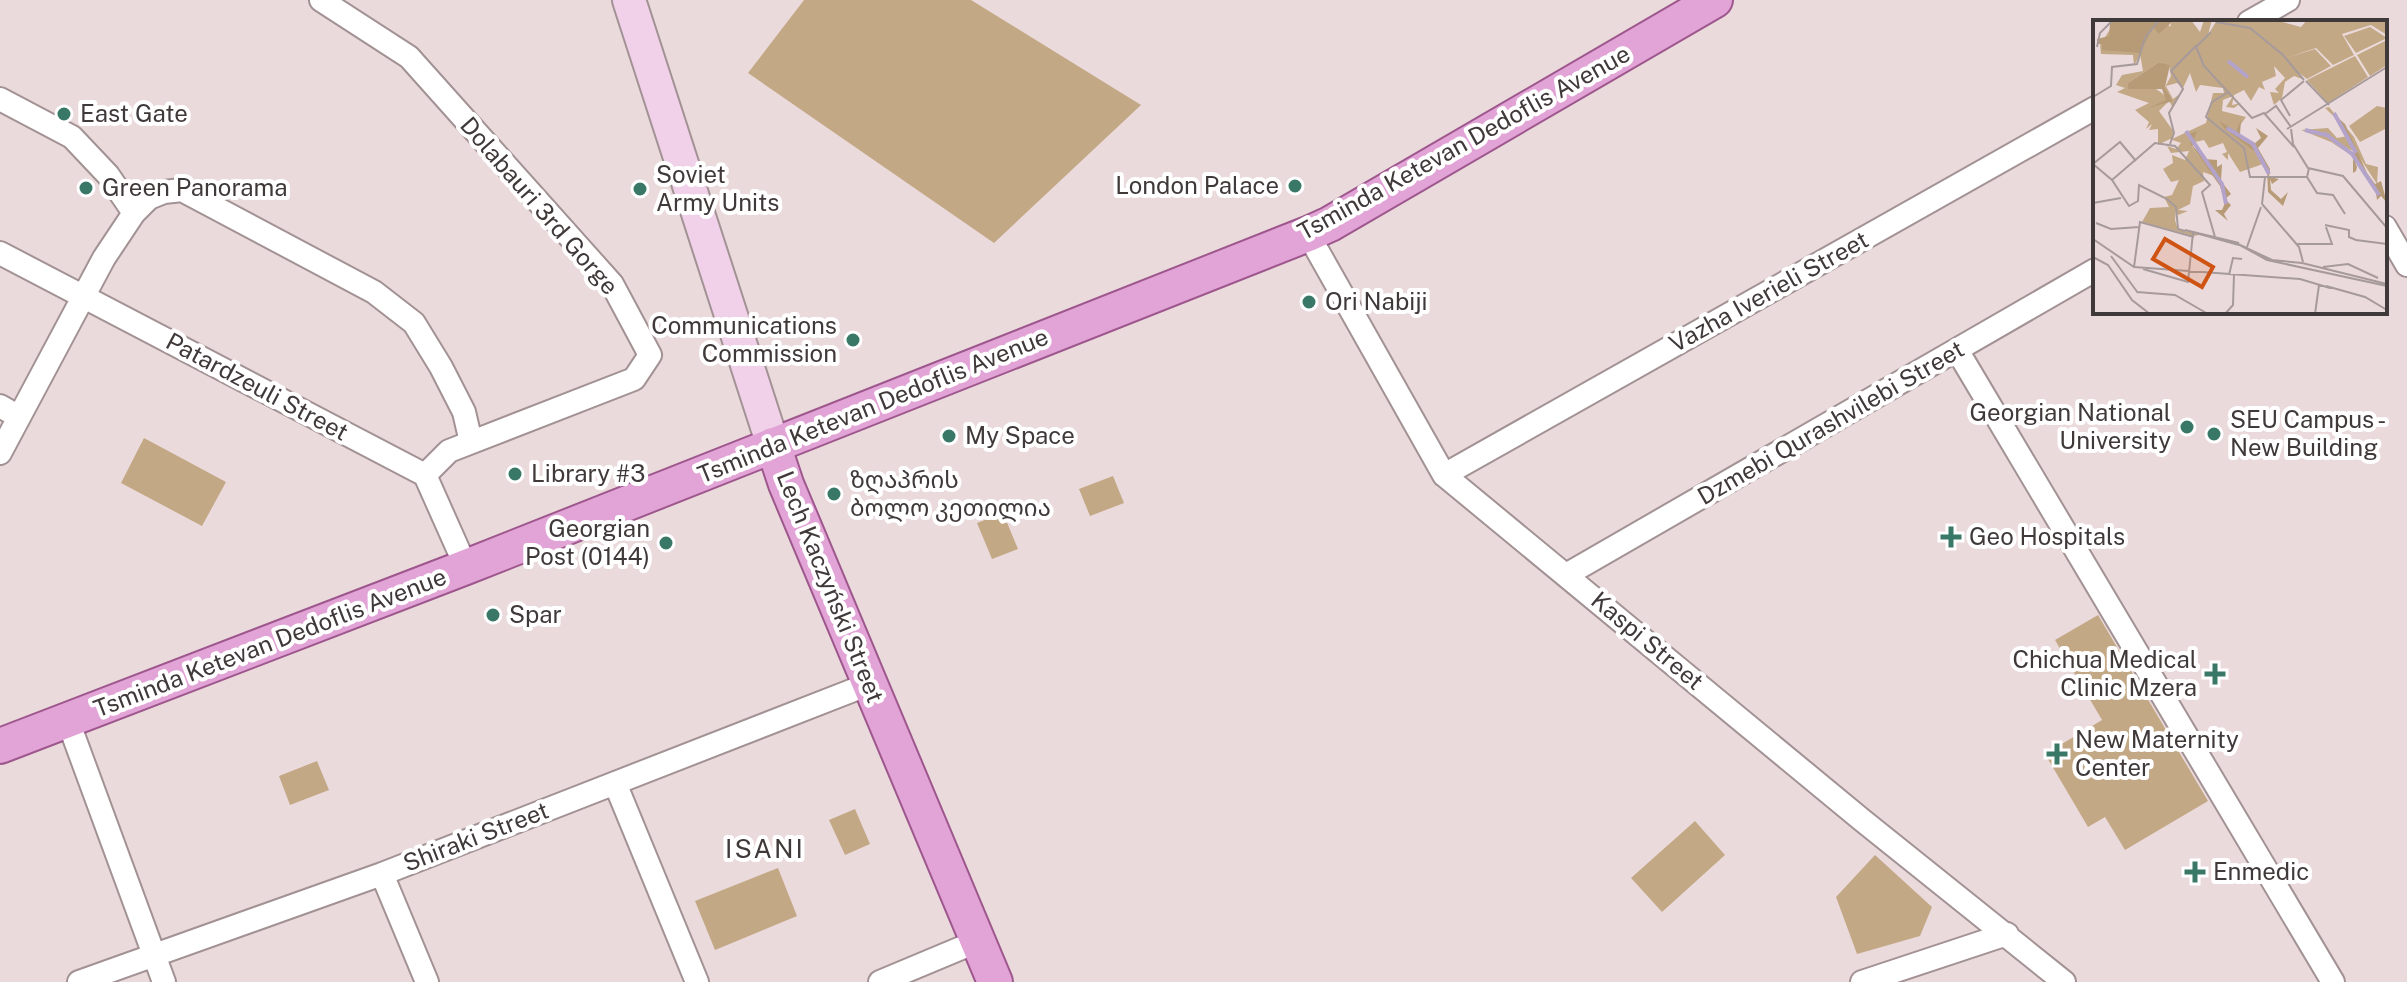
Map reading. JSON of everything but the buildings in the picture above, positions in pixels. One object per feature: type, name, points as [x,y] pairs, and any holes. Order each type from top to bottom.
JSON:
[{"type":"main road","name":"Lech Kaczyński Street","points":[[629,0],[786,484],[995,982]]},
{"type":"main road","name":"Tsminda Ketevan Dedoflis Avenue","points":[[0,746],[466,567],[1308,234],[1715,0]]},
{"type":"street","name":"Dolabauri 3rd Gorge","points":[[321,0],[409,57],[612,284],[650,355],[634,379],[449,451],[425,475]]},
{"type":"street","points":[[2259,14],[2288,0]]},
{"type":"street","points":[[0,99],[72,137],[108,175],[134,213]]},
{"type":"street","name":"Vazha Iverieli Street","points":[[1444,475],[2093,109]]},
{"type":"street","points":[[0,453],[10,412],[134,213],[149,198],[182,190],[374,292],[414,323],[464,412],[471,442]]},
{"type":"street","points":[[2387,230],[2407,265]]},
{"type":"street","name":"Kaspi Street","points":[[1308,234],[1444,475],[1862,820],[2064,982]]},
{"type":"street","name":"Patardzeuli Street","points":[[0,253],[425,475]]},
{"type":"street","name":"Dzmebi Qurashvilebi Street","points":[[1566,575],[2093,271]]},
{"type":"street","points":[[1957,350],[2333,982]]},
{"type":"street","points":[[425,475],[466,567]]},
{"type":"street","name":"Shiraki Street","points":[[79,982],[382,874],[869,684]]},
{"type":"street","points":[[68,721],[164,982]]},
{"type":"street","points":[[615,783],[697,982]]},
{"type":"street","points":[[382,874],[427,982]]},
{"type":"street","points":[[1862,982],[2007,934]]},
{"type":"street","points":[[880,982],[978,941]]},
{"type":"shaded area","points":[[804,0],[971,0],[1141,105],[994,243],[748,73]]},
{"type":"shaded area","points":[[144,438],[226,482],[202,526],[121,483]]},
{"type":"shaded area","points":[[1113,476],[1124,503],[1090,516],[1079,489]]},
{"type":"shaded area","points":[[1003,513],[1018,549],[992,559],[977,523]]},
{"type":"shaded area","points":[[2098,615],[2208,801],[2125,850],[2105,817],[2088,827],[2045,754],[2102,720],[2055,640]]},
{"type":"shaded area","points":[[317,761],[329,790],[290,805],[279,776]]},
{"type":"shaded area","points":[[855,809],[870,844],[845,855],[829,820]]},
{"type":"shaded area","points":[[1695,821],[1725,855],[1662,912],[1631,878]]},
{"type":"shaded area","points":[[1875,855],[1932,907],[1920,936],[1857,954],[1836,897]]},
{"type":"shaded area","points":[[778,868],[797,916],[715,950],[695,901]]},
{"type":"place","name":"East Gate","points":[[64,114]]},
{"type":"place","name":"London Palace","points":[[1295,186]]},
{"type":"place","name":"Green Panorama","points":[[86,188]]},
{"type":"place","name":"Soviet Army Units","points":[[640,189]]},
{"type":"place","name":"Ori Nabiji","points":[[1309,302]]},
{"type":"place","name":"Communications Commission","points":[[853,340]]},
{"type":"place","name":"Georgian National University","points":[[2187,427]]},
{"type":"place","name":"SEU Campus - New Building","points":[[2214,434]]},
{"type":"place","name":"My Space","points":[[949,436]]},
{"type":"place","name":"Library #3","points":[[515,474]]},
{"type":"place","name":"ზღაპრის ბოლო კეთილია","points":[[834,494]]},
{"type":"place","name":"Geo Hospitals","points":[[1951,537]]},
{"type":"place","name":"Georgian Post (0144)","points":[[666,543]]},
{"type":"place","name":"Spar","points":[[493,615]]},
{"type":"place","name":"Chichua Medical Clinic Mzera","points":[[2215,674]]},
{"type":"place","name":"New Maternity Center","points":[[2057,754]]},
{"type":"place","name":"Enmedic","points":[[2195,872]]},
{"type":"district","name":"ISANI","points":[[765,849]]}]
